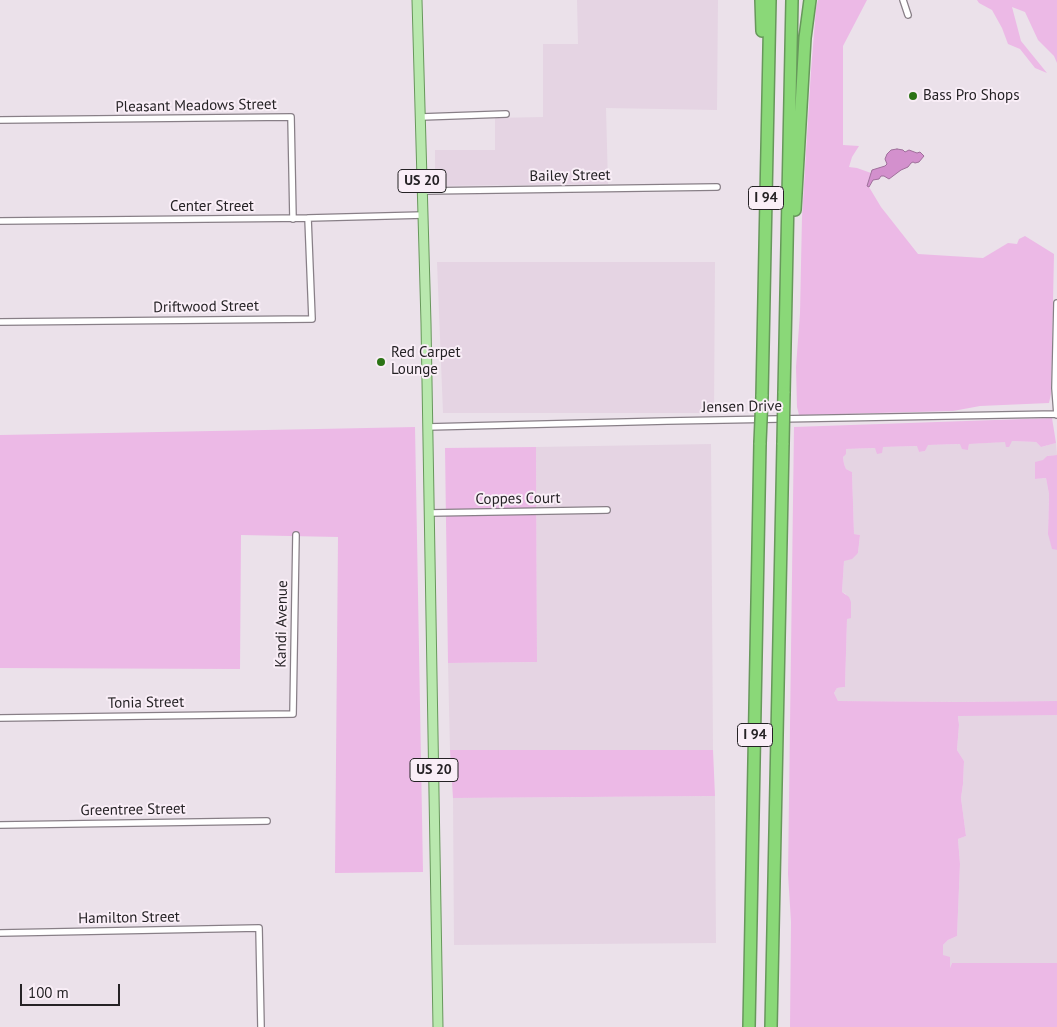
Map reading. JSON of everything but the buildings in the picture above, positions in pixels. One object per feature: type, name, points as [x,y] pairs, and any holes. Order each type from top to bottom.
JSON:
[{"type":"highway","points":[[761,0],[767,133]]},
{"type":"highway","name":"I 94","points":[[749,1027],[770,0]]},
{"type":"highway","name":"I 94","points":[[771,1027],[792,0]]},
{"type":"highway","points":[[784,374],[793,303],[795,202],[805,38],[810,0]]},
{"type":"main road","name":"US 20","points":[[417,0],[424,215],[438,1027]]},
{"type":"street","points":[[903,0],[908,15]]},
{"type":"street","points":[[421,117],[506,114]]},
{"type":"street","name":"Pleasant Meadows Street","points":[[0,120],[291,117],[293,219]]},
{"type":"street","name":"Bailey Street","points":[[423,191],[717,187]]},
{"type":"street","name":"Center Street","points":[[0,221],[293,219],[424,215]]},
{"type":"street","name":"Driftwood Street","points":[[0,322],[312,319],[308,218]]},
{"type":"street","points":[[1057,302],[1055,388],[1057,415]]},
{"type":"street","name":"Jensen Drive","points":[[427,427],[1057,415]]},
{"type":"street","name":"Coppes Court","points":[[430,513],[607,510]]},
{"type":"street","name":"Kandi Avenue","points":[[293,714],[296,535]]},
{"type":"street","name":"Tonia Street","points":[[0,718],[293,714]]},
{"type":"street","name":"Greentree Street","points":[[0,825],[267,820]]},
{"type":"street","name":"Hamilton Street","points":[[0,933],[259,928],[261,1027]]},
{"type":"shaded area","points":[[577,0],[718,0],[717,110],[606,108],[608,184],[435,186],[435,150],[495,150],[495,118],[543,117],[543,44],[578,44]]},
{"type":"shaded area","points":[[818,0],[867,0],[843,46],[843,145],[859,146],[852,157],[849,167],[871,173],[867,186],[918,254],[983,258],[1008,243],[1017,244],[1019,239],[1025,236],[1054,254],[1051,394],[1049,403],[980,406],[953,411],[799,415],[796,367],[800,313],[802,217],[811,71]]},
{"type":"shaded area","points":[[977,0],[1057,0],[1057,63],[1054,56],[1038,40],[1025,12],[1012,7],[1021,41],[1047,73],[1035,68],[1020,49],[1008,44],[992,10]]},
{"type":"shaded area","points":[[897,149],[905,152],[909,150],[917,153],[920,152],[924,156],[919,162],[911,163],[889,179],[881,176],[879,179],[873,180],[869,187],[867,186],[872,170],[885,166],[887,164],[885,159],[887,154],[891,150]]},
{"type":"shaded area","points":[[437,262],[715,262],[714,413],[443,413]]},
{"type":"shaded area","points":[[1052,418],[1056,443],[1041,447],[1036,442],[1012,441],[1009,447],[1006,447],[1005,442],[969,444],[968,450],[962,449],[960,444],[928,445],[925,451],[919,452],[917,446],[883,447],[882,453],[877,454],[875,448],[846,449],[846,454],[843,457],[844,464],[846,469],[852,472],[854,534],[860,535],[858,553],[852,559],[844,561],[842,592],[849,597],[851,602],[851,618],[847,619],[845,687],[837,688],[834,693],[838,701],[1057,701],[1057,715],[958,716],[957,750],[964,761],[961,798],[966,836],[958,839],[960,864],[957,936],[948,940],[943,945],[943,955],[950,957],[950,968],[952,963],[1057,963],[1057,1027],[790,1027],[791,922],[788,874],[794,427]]},
{"type":"shaded area","points":[[415,427],[423,872],[335,873],[338,537],[241,535],[240,669],[0,668],[0,435]]},
{"type":"shaded area","points":[[1012,441],[1036,442],[1041,447],[1056,443],[1057,455],[1047,456],[1035,479],[1046,478],[1049,494],[1048,528],[1052,548],[1057,550],[1057,701],[838,701],[834,693],[837,688],[845,687],[847,618],[851,618],[846,594],[842,592],[844,560],[858,553],[860,535],[854,534],[852,472],[846,469],[844,464],[843,457],[846,449],[875,448],[882,453],[882,447],[918,446],[919,452],[925,451],[927,445],[961,444],[968,450],[969,444]]},
{"type":"shaded area","points":[[711,444],[713,750],[450,750],[448,663],[537,662],[536,447]]},
{"type":"shaded area","points":[[536,447],[537,662],[448,663],[445,448]]},
{"type":"shaded area","points":[[1057,455],[1057,550],[1052,549],[1048,534],[1049,494],[1046,478],[1035,479],[1035,462],[1043,460],[1047,456]]},
{"type":"shaded area","points":[[958,715],[1057,715],[1057,963],[952,963],[949,970],[943,955],[943,945],[948,940],[957,936],[960,864],[958,839],[966,836],[961,798],[964,761],[957,750]]},
{"type":"shaded area","points":[[450,750],[713,750],[715,796],[453,798]]},
{"type":"shaded area","points":[[715,796],[716,943],[454,945],[453,798]]},
{"type":"place","name":"Bass Pro Shops","points":[[913,96]]},
{"type":"place","name":"Red Carpet Lounge","points":[[381,362]]}]
